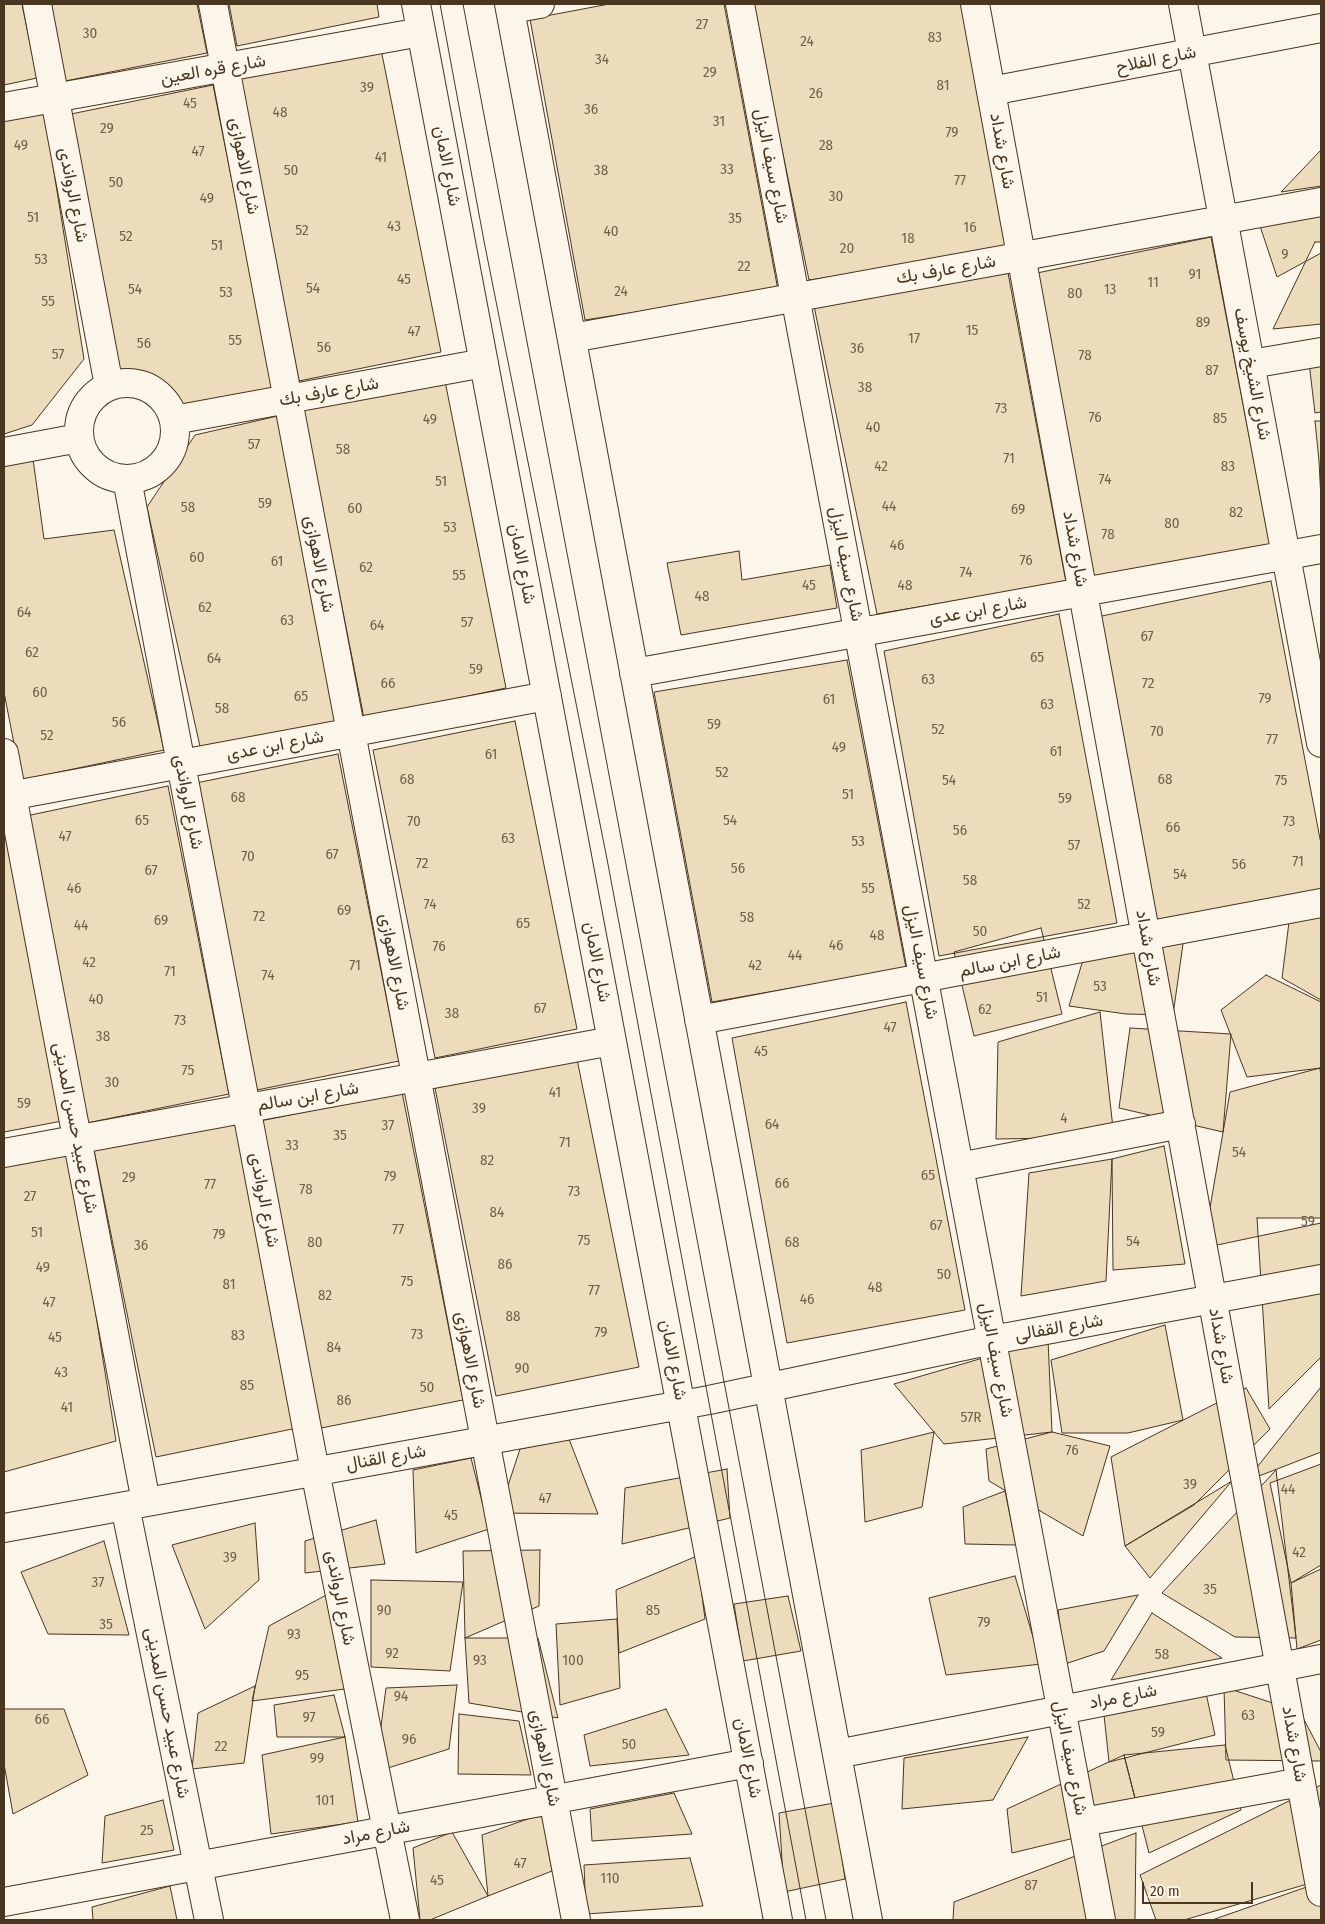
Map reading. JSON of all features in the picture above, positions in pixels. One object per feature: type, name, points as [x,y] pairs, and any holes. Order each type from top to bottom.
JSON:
[{"type":"street","name":"شارع الرواندى","points":[[37,4],[109,386]]},
{"type":"street","name":"شارع الاهوازى","points":[[213,4],[576,1920]]},
{"type":"street","name":"شارع الامان","points":[[416,4],[778,1920]]},
{"type":"street","points":[[540,4],[509,7],[868,1920]]},
{"type":"street","name":"شارع سيف اليزل","points":[[740,4],[1101,1920]]},
{"type":"street","name":"شارع شداد","points":[[975,4],[1321,1892]]},
{"type":"street","name":"شارع الشيخ يوسف","points":[[1183,4],[1286,555],[1320,726]]},
{"type":"street","name":"شارع الفلاح","points":[[991,91],[1321,28]]},
{"type":"street","name":"شارع قره العين","points":[[4,107],[421,32]]},
{"type":"street","name":"شارع عارف بك","points":[[572,338],[1321,202]]},
{"type":"street","points":[[1250,364],[1321,352]]},
{"type":"street","name":"شارع عارف بك","points":[[174,420],[484,363]]},
{"type":"street","points":[[126,382],[142,385],[157,393],[168,405],[174,420],[174,442],[164,461],[148,474],[128,479],[110,476],[95,468],[84,454],[79,438],[81,416],[91,398],[109,386],[126,382]]},
{"type":"street","points":[[4,452],[79,438]]},
{"type":"street","name":"شارع الرواندى","points":[[128,479],[315,1471],[404,1920]]},
{"type":"street","name":"شارع ابن عدى","points":[[634,673],[1321,549]]},
{"type":"street","name":"شارع ابن عدى","points":[[8,796],[546,696]]},
{"type":"street","name":"شارع عبيد حسن المدينى","points":[[4,754],[8,796],[77,1139],[136,1504],[198,1866],[209,1920]]},
{"type":"street","name":"شارع ابن سالم","points":[[699,1020],[1321,903]]},
{"type":"street","name":"شارع ابن سالم","points":[[4,1153],[612,1041]]},
{"type":"street","points":[[960,1168],[1181,1124]]},
{"type":"street","name":"شارع القفالى","points":[[768,1388],[992,1340],[1321,1279]]},
{"type":"street","name":"شارع القنال","points":[[4,1528],[768,1388]]},
{"type":"street","name":"شارع مراد","points":[[837,1754],[1321,1658]]},
{"type":"street","name":"شارع مراد","points":[[4,1902],[749,1763]]},
{"type":"street","points":[[1082,1822],[1301,1782]]},
{"type":"street","points":[[4,1916],[5,1920]]},
{"type":"building","points":[[4,4],[22,4],[37,78],[4,85]]},
{"type":"building","points":[[49,4],[197,4],[207,53],[65,81]]},
{"type":"building","points":[[229,4],[377,4],[379,17],[237,46]]},
{"type":"building","points":[[609,4],[724,4],[778,290],[585,320],[530,19]]},
{"type":"building","points":[[752,4],[965,4],[1012,251],[809,280]]},
{"type":"building","points":[[380,44],[441,352],[299,381],[238,73]]},
{"type":"building","points":[[213,85],[274,393],[185,409],[162,383],[118,370],[71,114]]},
{"type":"building","points":[[44,110],[84,359],[32,425],[4,434],[4,118]]},
{"type":"building","points":[[1321,150],[1321,186],[1281,192]]},
{"type":"building","points":[[1321,213],[1321,253],[1277,277],[1260,226]]},
{"type":"building","points":[[1211,237],[1270,545],[1092,579],[1037,273]]},
{"type":"building","points":[[1315,242],[1321,242],[1321,324],[1273,329]]},
{"type":"building","points":[[1008,273],[1066,582],[877,614],[814,306]]},
{"type":"building","points":[[1321,352],[1321,412],[1315,413],[1308,354]]},
{"type":"building","points":[[445,381],[506,688],[364,718],[303,410]]},
{"type":"building","points":[[282,415],[343,722],[201,751],[147,507],[195,435]]},
{"type":"building","points":[[1315,421],[1321,421],[1321,500],[1319,461]]},
{"type":"building","points":[[33,459],[44,539],[114,530],[164,750],[21,780],[4,692],[4,464]]},
{"type":"building","points":[[739,551],[742,580],[830,565],[837,608],[681,635],[667,563]]},
{"type":"building","points":[[1271,581],[1321,844],[1321,891],[1152,922],[1097,617]]},
{"type":"building","points":[[1059,614],[1117,923],[939,956],[884,651]]},
{"type":"building","points":[[847,660],[906,968],[712,1002],[654,692]]},
{"type":"building","points":[[515,721],[577,1029],[435,1058],[373,750]]},
{"type":"building","points":[[338,754],[399,1061],[257,1090],[196,783]]},
{"type":"building","points":[[168,786],[229,1094],[87,1123],[26,816]]},
{"type":"building","points":[[4,810],[62,1121],[4,1132]]},
{"type":"building","points":[[1321,917],[1321,1000],[1282,978],[1289,922]]},
{"type":"building","points":[[1041,928],[1062,1014],[974,1036],[954,952]]},
{"type":"building","points":[[1184,937],[1173,1015],[1126,1014],[1069,1006],[1083,960]]},
{"type":"building","points":[[1266,975],[1321,1002],[1321,1068],[1247,1077],[1221,1010]]},
{"type":"building","points":[[906,1002],[965,1310],[787,1343],[732,1038]]},
{"type":"building","points":[[1100,1012],[1114,1137],[996,1139],[998,1042]]},
{"type":"building","points":[[1130,1028],[1231,1034],[1223,1132],[1119,1108]]},
{"type":"building","points":[[577,1059],[639,1367],[496,1396],[435,1088]]},
{"type":"building","points":[[1320,1068],[1321,1223],[1203,1248],[1230,1092]]},
{"type":"building","points":[[402,1092],[463,1400],[321,1428],[260,1121]]},
{"type":"building","points":[[236,1121],[297,1428],[156,1457],[94,1150]]},
{"type":"building","points":[[1164,1146],[1185,1264],[1113,1270],[1112,1159]]},
{"type":"building","points":[[70,1153],[116,1441],[4,1472],[4,1167]]},
{"type":"building","points":[[1112,1159],[1106,1281],[1021,1296],[1029,1173]]},
{"type":"building","points":[[1257,1218],[1321,1218],[1321,1357],[1269,1409]]},
{"type":"building","points":[[1165,1325],[1183,1420],[1128,1433],[1062,1433],[1051,1360]]},
{"type":"building","points":[[1048,1339],[1052,1432],[944,1444],[894,1384]]},
{"type":"building","points":[[1321,1387],[1321,1452],[1246,1481]]},
{"type":"building","points":[[1246,1388],[1270,1429],[1194,1505],[1125,1546],[1111,1457]]},
{"type":"building","points":[[934,1432],[922,1507],[865,1522],[861,1450]]},
{"type":"building","points":[[1052,1432],[1110,1446],[1083,1536],[989,1481],[986,1449]]},
{"type":"building","points":[[569,1439],[598,1514],[499,1513],[520,1449]]},
{"type":"building","points":[[471,1458],[489,1529],[416,1553],[413,1470]]},
{"type":"building","points":[[1321,1464],[1321,1565],[1291,1583],[1270,1483]]},
{"type":"building","points":[[727,1469],[730,1518],[622,1544],[625,1488]]},
{"type":"building","points":[[1276,1470],[1296,1638],[1235,1637],[1162,1593]]},
{"type":"building","points":[[1232,1481],[1150,1578],[1125,1546]]},
{"type":"building","points":[[1005,1491],[1016,1545],[965,1544],[963,1507]]},
{"type":"building","points":[[376,1520],[385,1564],[305,1573],[305,1541]]},
{"type":"building","points":[[255,1523],[259,1580],[205,1629],[172,1545]]},
{"type":"building","points":[[104,1541],[129,1635],[48,1634],[21,1572]]},
{"type":"building","points":[[540,1550],[539,1606],[465,1638],[463,1551]]},
{"type":"building","points":[[697,1556],[705,1619],[619,1653],[616,1590]]},
{"type":"building","points":[[1321,1569],[1321,1640],[1297,1649],[1291,1583]]},
{"type":"building","points":[[1015,1576],[1041,1664],[946,1675],[929,1598]]},
{"type":"building","points":[[371,1580],[463,1582],[450,1671],[371,1667]]},
{"type":"building","points":[[328,1594],[345,1689],[252,1701],[269,1626]]},
{"type":"building","points":[[1138,1595],[1104,1651],[1065,1664],[1058,1610]]},
{"type":"building","points":[[788,1596],[801,1651],[743,1661],[734,1604]]},
{"type":"building","points":[[1152,1613],[1222,1658],[1111,1680]]},
{"type":"building","points":[[617,1619],[620,1688],[560,1705],[556,1624]]},
{"type":"building","points":[[465,1638],[538,1638],[558,1718],[469,1703]]},
{"type":"building","points":[[457,1685],[449,1749],[375,1772],[386,1688]]},
{"type":"building","points":[[255,1686],[244,1763],[192,1769],[198,1713]]},
{"type":"building","points":[[1224,1687],[1300,1712],[1321,1752],[1321,1761],[1226,1760]]},
{"type":"building","points":[[1206,1693],[1215,1735],[1109,1762],[1104,1715]]},
{"type":"building","points":[[334,1695],[345,1737],[277,1737],[274,1705]]},
{"type":"building","points":[[4,1709],[64,1709],[88,1775],[13,1814],[4,1764]]},
{"type":"building","points":[[666,1709],[689,1755],[590,1766],[584,1735]]},
{"type":"building","points":[[459,1714],[519,1721],[531,1775],[458,1774]]},
{"type":"building","points":[[345,1737],[358,1822],[271,1834],[262,1755]]},
{"type":"building","points":[[1028,1737],[993,1800],[902,1809],[904,1758]]},
{"type":"building","points":[[1225,1745],[1241,1810],[1149,1853],[1124,1755]]},
{"type":"building","points":[[1124,1755],[1141,1822],[1012,1853],[1007,1809]]},
{"type":"building","points":[[1321,1785],[1321,1880],[1184,1920],[1156,1920],[1140,1875]]},
{"type":"building","points":[[674,1793],[692,1834],[592,1841],[590,1809]]},
{"type":"building","points":[[163,1800],[174,1850],[102,1863],[105,1816]]},
{"type":"building","points":[[834,1803],[845,1879],[784,1892],[779,1813]]},
{"type":"building","points":[[542,1814],[552,1871],[488,1896],[482,1835]]},
{"type":"building","points":[[452,1832],[488,1896],[430,1920],[420,1920],[413,1848]]},
{"type":"building","points":[[1136,1833],[1135,1920],[953,1920],[954,1902]]},
{"type":"building","points":[[690,1858],[703,1906],[586,1914],[584,1865]]},
{"type":"building","points":[[1321,1882],[1321,1920],[1212,1920]]},
{"type":"building","points":[[170,1886],[177,1920],[93,1920],[92,1907]]},
{"type":"tram line","points":[[440,4],[484,241],[607,859],[806,1920]]},
{"type":"tram line","points":[[463,4],[826,1920]]}]
